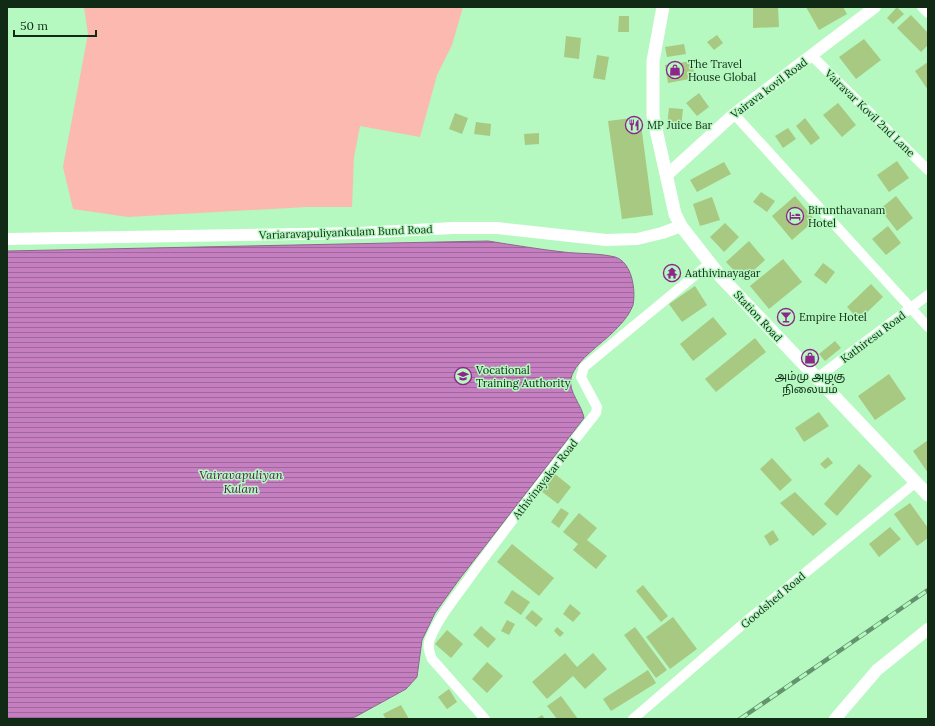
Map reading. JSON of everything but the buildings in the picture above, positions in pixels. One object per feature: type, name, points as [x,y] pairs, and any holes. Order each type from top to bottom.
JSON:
[{"type":"main road","name":"Station Road","points":[[664,7],[653,61],[653,116],[675,214],[682,226],[720,276],[928,495]]},
{"type":"street","name":"Vairava kovil Road","points":[[667,175],[734,114],[875,7]]},
{"type":"street","points":[[922,7],[928,13]]},
{"type":"street","name":"Vairavar Kovil 2nd Lane","points":[[812,56],[928,170]]},
{"type":"street","points":[[734,114],[928,327]]},
{"type":"street","name":"Variaravapuliyankulam Bund Road","points":[[7,239],[358,233],[453,228],[497,228],[606,240],[637,239],[662,234],[682,226]]},
{"type":"street","name":"Athivinayakar Road","points":[[485,719],[432,659],[428,646],[432,633],[441,617],[501,534],[596,413],[597,407],[581,377],[584,367],[710,262]]},
{"type":"street","name":"Kathiresu Road","points":[[817,378],[928,295]]},
{"type":"street","name":"Goodshed Road","points":[[632,719],[749,619],[916,482]]},
{"type":"street","points":[[835,719],[877,670],[928,629]]},
{"type":"shaded area","points":[[84,7],[463,7],[452,45],[437,75],[420,137],[360,126],[354,157],[352,207],[307,207],[128,217],[73,209],[63,167],[88,34]]},
{"type":"water","name":"Vairavapuliyan Kulam","points":[[488,241],[569,253],[615,257],[625,264],[632,277],[634,292],[633,305],[625,320],[585,357],[574,371],[571,378],[571,388],[581,408],[584,418],[435,613],[422,640],[417,677],[406,689],[355,717],[344,719],[7,719],[7,251]]},
{"type":"railway","points":[[740,719],[928,590]]},
{"type":"place","name":"The Travel House Global","points":[[675,70]]},
{"type":"place","name":"MP Juice Bar","points":[[634,125]]},
{"type":"place","name":"Birunthavanam Hotel","points":[[795,216]]},
{"type":"place","name":"Aathivinayagar","points":[[672,273]]},
{"type":"place","name":"Empire Hotel","points":[[786,317]]},
{"type":"place","name":"அம்மு அழகு நிலையம்","points":[[810,358]]},
{"type":"place","name":"Vocational Training Authority","points":[[463,376]]}]
